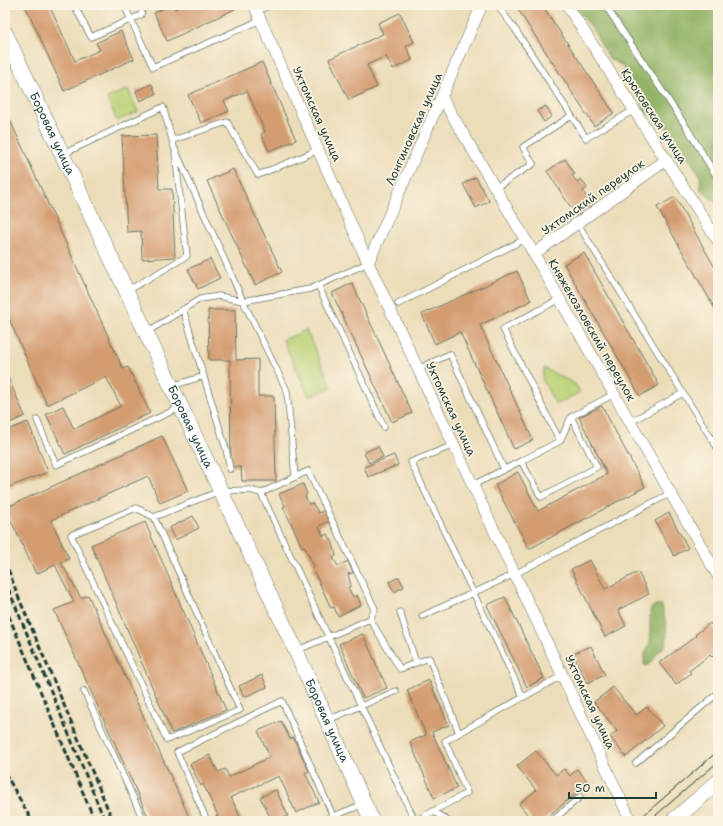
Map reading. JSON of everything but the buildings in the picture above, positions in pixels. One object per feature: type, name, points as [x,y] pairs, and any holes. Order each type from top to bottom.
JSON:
[{"type":"street","name":"Лонгиновская улица","points":[[368,263],[482,5]]},
{"type":"street","name":"Крюковская улица","points":[[567,5],[718,241]]},
{"type":"street","name":"Ухтомская улица","points":[[257,12],[368,263],[631,821]]},
{"type":"street","name":"Боровая улица","points":[[5,33],[296,651],[372,821]]},
{"type":"street","name":"Княжекозловский переулок","points":[[442,98],[560,299],[718,576]]},
{"type":"street","name":"Ухтомский переулок","points":[[534,254],[666,160]]},
{"type":"street","points":[[680,817],[718,782]]},
{"type":"lane","points":[[74,5],[91,37],[141,15],[143,5]]},
{"type":"lane","points":[[124,5],[153,67],[272,5]]},
{"type":"lane","points":[[497,5],[515,29],[586,138],[634,110]]},
{"type":"lane","points":[[606,5],[687,128],[718,179]]},
{"type":"lane","points":[[62,154],[163,107],[174,147],[243,301],[287,391],[295,476]]},
{"type":"lane","points":[[495,188],[533,164],[522,147],[571,116]]},
{"type":"lane","points":[[172,140],[227,122],[258,175],[318,149]]},
{"type":"lane","points":[[126,291],[187,256],[174,147]]},
{"type":"lane","points":[[578,224],[718,449]]},
{"type":"lane","points":[[398,304],[525,239]]},
{"type":"lane","points":[[146,333],[200,299],[219,296],[243,301],[310,289],[368,263]]},
{"type":"lane","points":[[318,285],[384,427]]},
{"type":"lane","points":[[560,299],[503,328],[560,441]]},
{"type":"lane","points":[[183,309],[226,449],[230,469]]},
{"type":"lane","points":[[418,369],[450,354],[504,469]]},
{"type":"lane","points":[[171,386],[204,376]]},
{"type":"lane","points":[[630,422],[683,393]]},
{"type":"lane","points":[[473,485],[560,441],[571,417],[614,394]]},
{"type":"lane","points":[[37,420],[56,465],[181,407]]},
{"type":"lane","points":[[521,461],[541,497],[597,467],[571,417]]},
{"type":"lane","points":[[454,445],[411,462],[523,697]]},
{"type":"lane","points":[[154,517],[240,710],[167,740],[71,535],[136,508],[154,517],[220,491],[250,490],[261,493],[308,471],[375,609],[370,619],[296,651]]},
{"type":"lane","points":[[261,493],[415,821],[468,793],[445,741],[563,675]]},
{"type":"lane","points":[[422,616],[515,574],[671,493]]},
{"type":"lane","points":[[400,612],[416,663]]},
{"type":"lane","points":[[370,619],[400,669],[429,658],[459,733]]},
{"type":"lane","points":[[84,691],[144,821]]},
{"type":"lane","points":[[327,721],[396,691]]},
{"type":"lane","points":[[636,763],[718,693]]},
{"type":"lane","points":[[207,821],[177,752],[282,701],[333,816]]},
{"type":"lane","points":[[552,821],[580,798]]},
{"type":"lane","points":[[321,821],[364,804]]},
{"type":"lane","points":[[433,811],[448,821]]},
{"type":"green space","points":[[574,5],[718,5],[718,204],[701,190],[700,175],[682,148],[660,120],[645,112],[639,91],[621,65],[609,58],[592,28]]},
{"type":"green space","points":[[128,89],[138,112],[117,121],[107,98]]},
{"type":"green space","points":[[306,330],[332,387],[309,397],[283,340]]},
{"type":"green space","points":[[544,368],[575,384],[580,392],[556,405],[542,379]]},
{"type":"green space","points":[[656,605],[662,606],[667,629],[667,638],[666,643],[652,662],[645,666],[645,654],[650,642],[650,611],[651,608]]},
{"type":"tram line","points":[[637,821],[718,751]]},
{"type":"tram line","points":[[649,821],[718,762]]},
{"type":"railway","points":[[5,561],[18,596],[113,821]]},
{"type":"railway","points":[[5,581],[105,821]]},
{"type":"railway","points":[[5,607],[95,821]]},
{"type":"railway","points":[[5,773],[32,821]]}]
